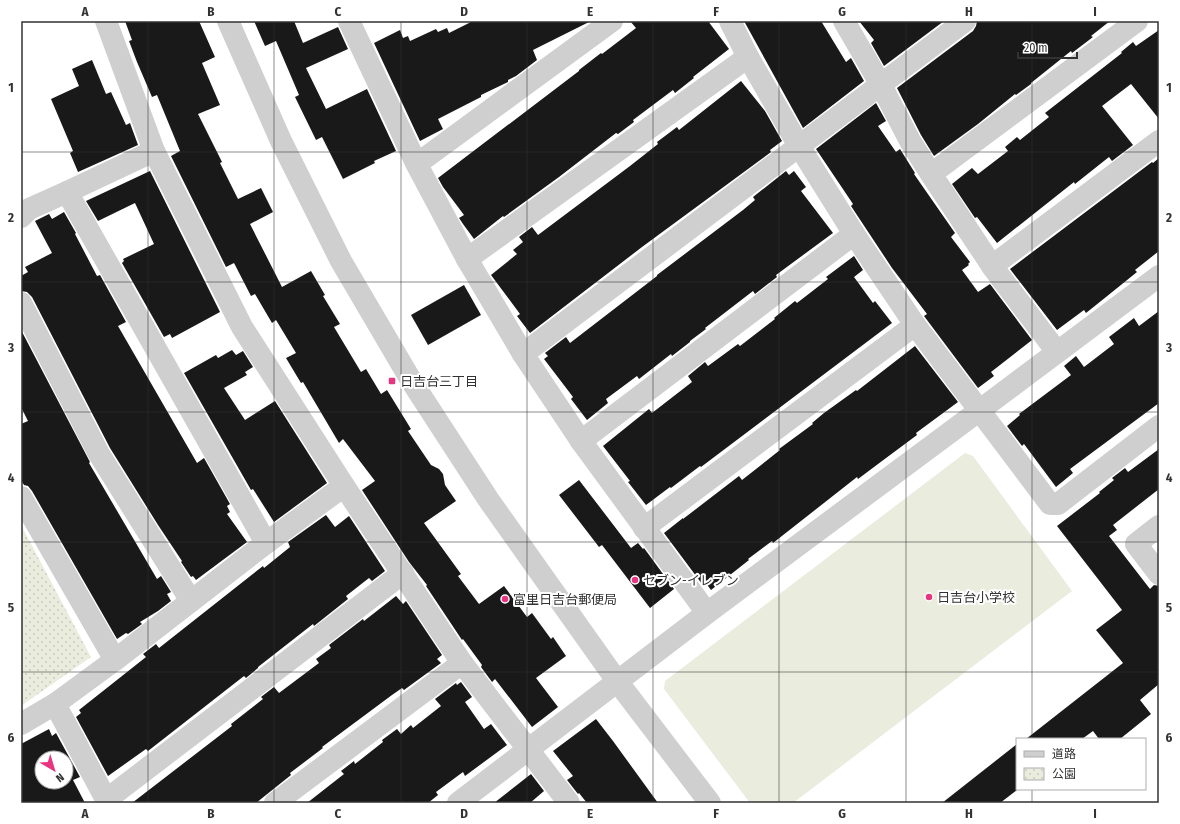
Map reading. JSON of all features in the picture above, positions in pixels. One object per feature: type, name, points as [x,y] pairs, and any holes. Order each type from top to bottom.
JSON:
[{"type":"street","points":[[106,21],[154,151],[242,326],[344,486],[462,663],[569,803]]},
{"type":"street","points":[[228,21],[281,141],[341,261],[412,382],[488,499],[617,681],[710,803]]},
{"type":"street","points":[[352,21],[416,163],[467,259],[523,354],[581,441],[707,612]]},
{"type":"street","points":[[416,163],[425,158],[612,21]]},
{"type":"street","points":[[730,21],[748,57],[799,146],[854,234],[915,325],[1050,504],[1058,504],[1158,427]]},
{"type":"street","points":[[844,21],[881,84],[910,141],[931,174],[992,266],[1057,352]]},
{"type":"street","points":[[523,354],[965,21]]},
{"type":"street","points":[[931,174],[1137,21]]},
{"type":"street","points":[[467,259],[748,57]]},
{"type":"street","points":[[992,266],[1159,141]]},
{"type":"street","points":[[21,217],[29,209],[154,151]]},
{"type":"street","points":[[67,192],[266,543]]},
{"type":"street","points":[[581,441],[854,234]]},
{"type":"street","points":[[458,803],[707,612],[1159,276]]},
{"type":"street","points":[[21,302],[99,454],[191,601]]},
{"type":"street","points":[[644,528],[915,325]]},
{"type":"street","points":[[21,724],[55,704],[115,660],[266,543],[344,486]]},
{"type":"street","points":[[21,497],[115,660]]},
{"type":"street","points":[[1159,526],[1136,544],[1159,574]]},
{"type":"street","points":[[55,704],[107,802],[402,573]]},
{"type":"street","points":[[275,803],[462,663]]},
{"type":"green space","points":[[965,453],[973,456],[1072,591],[793,803],[750,803],[664,689],[665,681]]},
{"type":"green space","points":[[21,525],[91,657],[21,706]]},
{"type":"building","points":[[125,21],[199,21],[215,57],[202,63],[220,105],[198,114],[222,162],[220,163],[238,199],[261,188],[273,212],[250,224],[282,287],[311,271],[325,295],[323,296],[340,324],[334,327],[361,372],[366,369],[381,394],[387,390],[411,429],[408,431],[431,465],[439,469],[443,474],[445,485],[456,501],[424,523],[461,574],[458,576],[479,604],[504,586],[527,617],[532,613],[551,639],[553,637],[566,656],[536,678],[558,707],[532,727],[495,679],[492,682],[481,667],[482,665],[463,639],[462,640],[426,586],[427,585],[409,562],[362,490],[375,481],[343,439],[339,443],[303,382],[301,383],[286,358],[296,353],[276,320],[272,323],[255,294],[251,296],[234,263],[226,267],[171,156],[180,151],[157,95],[152,97],[137,62],[129,41],[132,40]]},
{"type":"building","points":[[254,21],[294,21],[303,43],[338,27],[348,49],[306,68],[326,109],[367,89],[396,151],[374,161],[375,163],[343,179],[322,137],[316,140],[295,97],[299,95],[276,41],[265,46]]},
{"type":"building","points":[[473,21],[591,21],[533,50],[537,60],[516,76],[508,80],[508,82],[438,119],[443,129],[420,141],[374,43],[400,30],[403,38],[408,36],[410,41],[436,29],[438,32],[447,28],[449,33]]},
{"type":"building","points":[[630,21],[708,21],[729,49],[675,93],[673,90],[633,120],[634,122],[618,134],[616,133],[474,239],[459,218],[464,215],[438,178],[601,53],[602,54],[636,28]]},
{"type":"building","points":[[744,21],[821,21],[846,62],[851,58],[864,81],[803,128]]},
{"type":"building","points":[[859,21],[944,21],[884,66],[871,43],[874,40]]},
{"type":"building","points":[[977,21],[1110,21],[1091,36],[1093,37],[1072,53],[1071,51],[1031,84],[1016,95],[1015,94],[978,124],[934,156],[921,135],[897,88],[973,31]]},
{"type":"building","points":[[1159,30],[1159,119],[1131,84],[1102,106],[1133,145],[1112,161],[1109,157],[1075,184],[1074,182],[997,243],[977,217],[975,218],[952,184],[972,168],[978,174],[1008,151],[1005,147],[1017,137],[1020,140],[1049,117],[1045,113],[1122,53],[1121,52],[1133,42],[1136,46]]},
{"type":"building","points":[[92,60],[106,94],[111,92],[126,125],[130,123],[138,145],[78,172],[70,153],[73,151],[51,99],[79,86],[72,69]]},
{"type":"building","points":[[741,81],[765,111],[782,141],[770,150],[771,152],[642,247],[530,333],[517,316],[520,314],[491,275],[517,254],[513,250],[523,242],[519,237],[532,227],[538,235],[630,166],[658,144],[657,142],[677,127],[679,130]]},
{"type":"building","points":[[876,103],[886,121],[878,126],[896,152],[900,149],[915,173],[914,174],[955,233],[951,237],[970,262],[968,264],[969,265],[962,270],[978,292],[990,284],[1032,340],[991,372],[994,376],[978,388],[924,316],[927,314],[892,268],[851,206],[853,204],[816,149]]},
{"type":"building","points":[[1159,158],[1159,251],[1135,270],[1137,272],[1086,313],[1084,310],[1057,330],[1010,269]]},
{"type":"building","points":[[150,171],[220,312],[172,338],[170,334],[164,337],[122,263],[124,261],[123,259],[154,244],[135,203],[98,221],[86,201]]},
{"type":"building","points":[[786,171],[789,175],[794,171],[806,187],[801,191],[833,233],[776,275],[777,277],[755,294],[753,291],[672,356],[671,354],[639,379],[637,376],[606,399],[608,403],[587,420],[571,399],[573,397],[544,359],[548,356],[545,353],[566,337],[570,343],[743,210],[755,200],[753,197]]},
{"type":"building","points":[[64,212],[97,276],[100,275],[126,322],[118,326],[197,463],[204,458],[230,504],[227,506],[230,512],[227,514],[247,542],[196,580],[193,576],[191,577],[181,562],[182,561],[110,448],[32,297],[27,292],[21,291],[21,276],[28,272],[25,267],[52,253],[35,221],[49,214],[52,219]]},
{"type":"building","points":[[854,256],[863,270],[854,277],[873,303],[875,301],[892,323],[701,467],[700,466],[646,505],[628,482],[630,481],[603,446],[649,409],[652,413],[692,382],[688,376],[705,362],[708,366],[738,344],[740,346],[775,319],[774,318],[795,301],[797,303],[828,279],[826,277]]},
{"type":"building","points":[[464,285],[481,315],[428,345],[411,315]]},
{"type":"building","points":[[1159,311],[1159,403],[1070,469],[1073,473],[1056,487],[1024,444],[1022,446],[1007,426],[1020,415],[1019,414],[1071,375],[1064,366],[1076,356],[1084,367],[1114,344],[1109,337],[1134,318],[1139,326]]},
{"type":"building","points":[[21,330],[90,462],[89,463],[157,579],[161,576],[171,592],[167,594],[171,601],[140,622],[142,624],[128,634],[126,633],[117,639],[32,491],[28,486],[24,485],[21,480],[21,424],[28,421],[21,407]]},
{"type":"building","points":[[915,346],[958,402],[858,479],[857,477],[773,543],[772,541],[748,559],[749,560],[711,590],[705,582],[702,584],[664,533],[739,476],[742,480],[780,450],[779,449],[813,424],[812,423],[824,413],[856,390],[857,391]]},
{"type":"building","points":[[232,350],[236,355],[243,351],[253,367],[245,372],[247,375],[224,388],[245,420],[275,401],[327,483],[274,522],[253,489],[251,490],[184,373],[216,355],[218,358]]},
{"type":"building","points":[[1159,449],[1159,489],[1113,525],[1117,530],[1109,536],[1150,589],[1154,585],[1159,586],[1159,684],[1140,700],[1151,714],[1121,738],[1098,738],[1093,731],[1083,738],[1027,738],[1123,663],[1096,630],[1122,610],[1057,526],[1100,493],[1099,492],[1114,480],[1112,478],[1125,468],[1128,472]]},
{"type":"building","points":[[579,480],[631,548],[638,543],[643,549],[644,548],[674,589],[650,608],[602,545],[599,547],[559,495]]},
{"type":"building","points":[[326,515],[335,527],[349,516],[385,571],[372,581],[369,578],[346,596],[348,599],[314,626],[313,624],[246,678],[244,676],[148,751],[146,749],[108,776],[76,717],[81,713],[79,710],[146,657],[143,654],[156,644],[159,648],[263,566],[264,568],[290,547],[288,542]]},
{"type":"building","points":[[396,596],[403,604],[406,601],[442,655],[437,659],[441,663],[404,690],[402,688],[392,695],[322,747],[323,748],[290,773],[291,775],[256,803],[132,803],[232,726],[231,724],[263,699],[261,697],[274,687],[279,693],[319,663],[316,659],[331,648],[329,645],[363,619],[364,621]]},
{"type":"building","points":[[461,682],[472,697],[465,702],[484,729],[491,724],[507,745],[465,776],[463,772],[436,792],[438,795],[428,803],[307,803],[344,774],[341,771],[354,761],[355,764],[397,729],[401,734],[411,725],[413,728],[441,706],[435,699],[456,683],[457,685]]},
{"type":"building","points":[[596,719],[658,803],[587,803],[567,780],[573,776],[553,751]]},
{"type":"building","points":[[49,729],[52,736],[56,733],[65,750],[34,750],[34,790],[74,790],[74,782],[85,803],[21,803],[21,744]]},
{"type":"building","points":[[1016,745],[1017,790],[1000,803],[942,803]]},
{"type":"building","points":[[74,766],[80,777],[74,780]]},
{"type":"building","points":[[531,774],[544,791],[530,803],[494,803]]},
{"type":"place","name":"日吉台三丁目","points":[[392,381]]},
{"type":"place","name":"セブン-イレブン","points":[[635,580]]},
{"type":"place","name":"日吉台小学校","points":[[929,597]]},
{"type":"place","name":"富里日吉台郵便局","points":[[505,599]]}]
